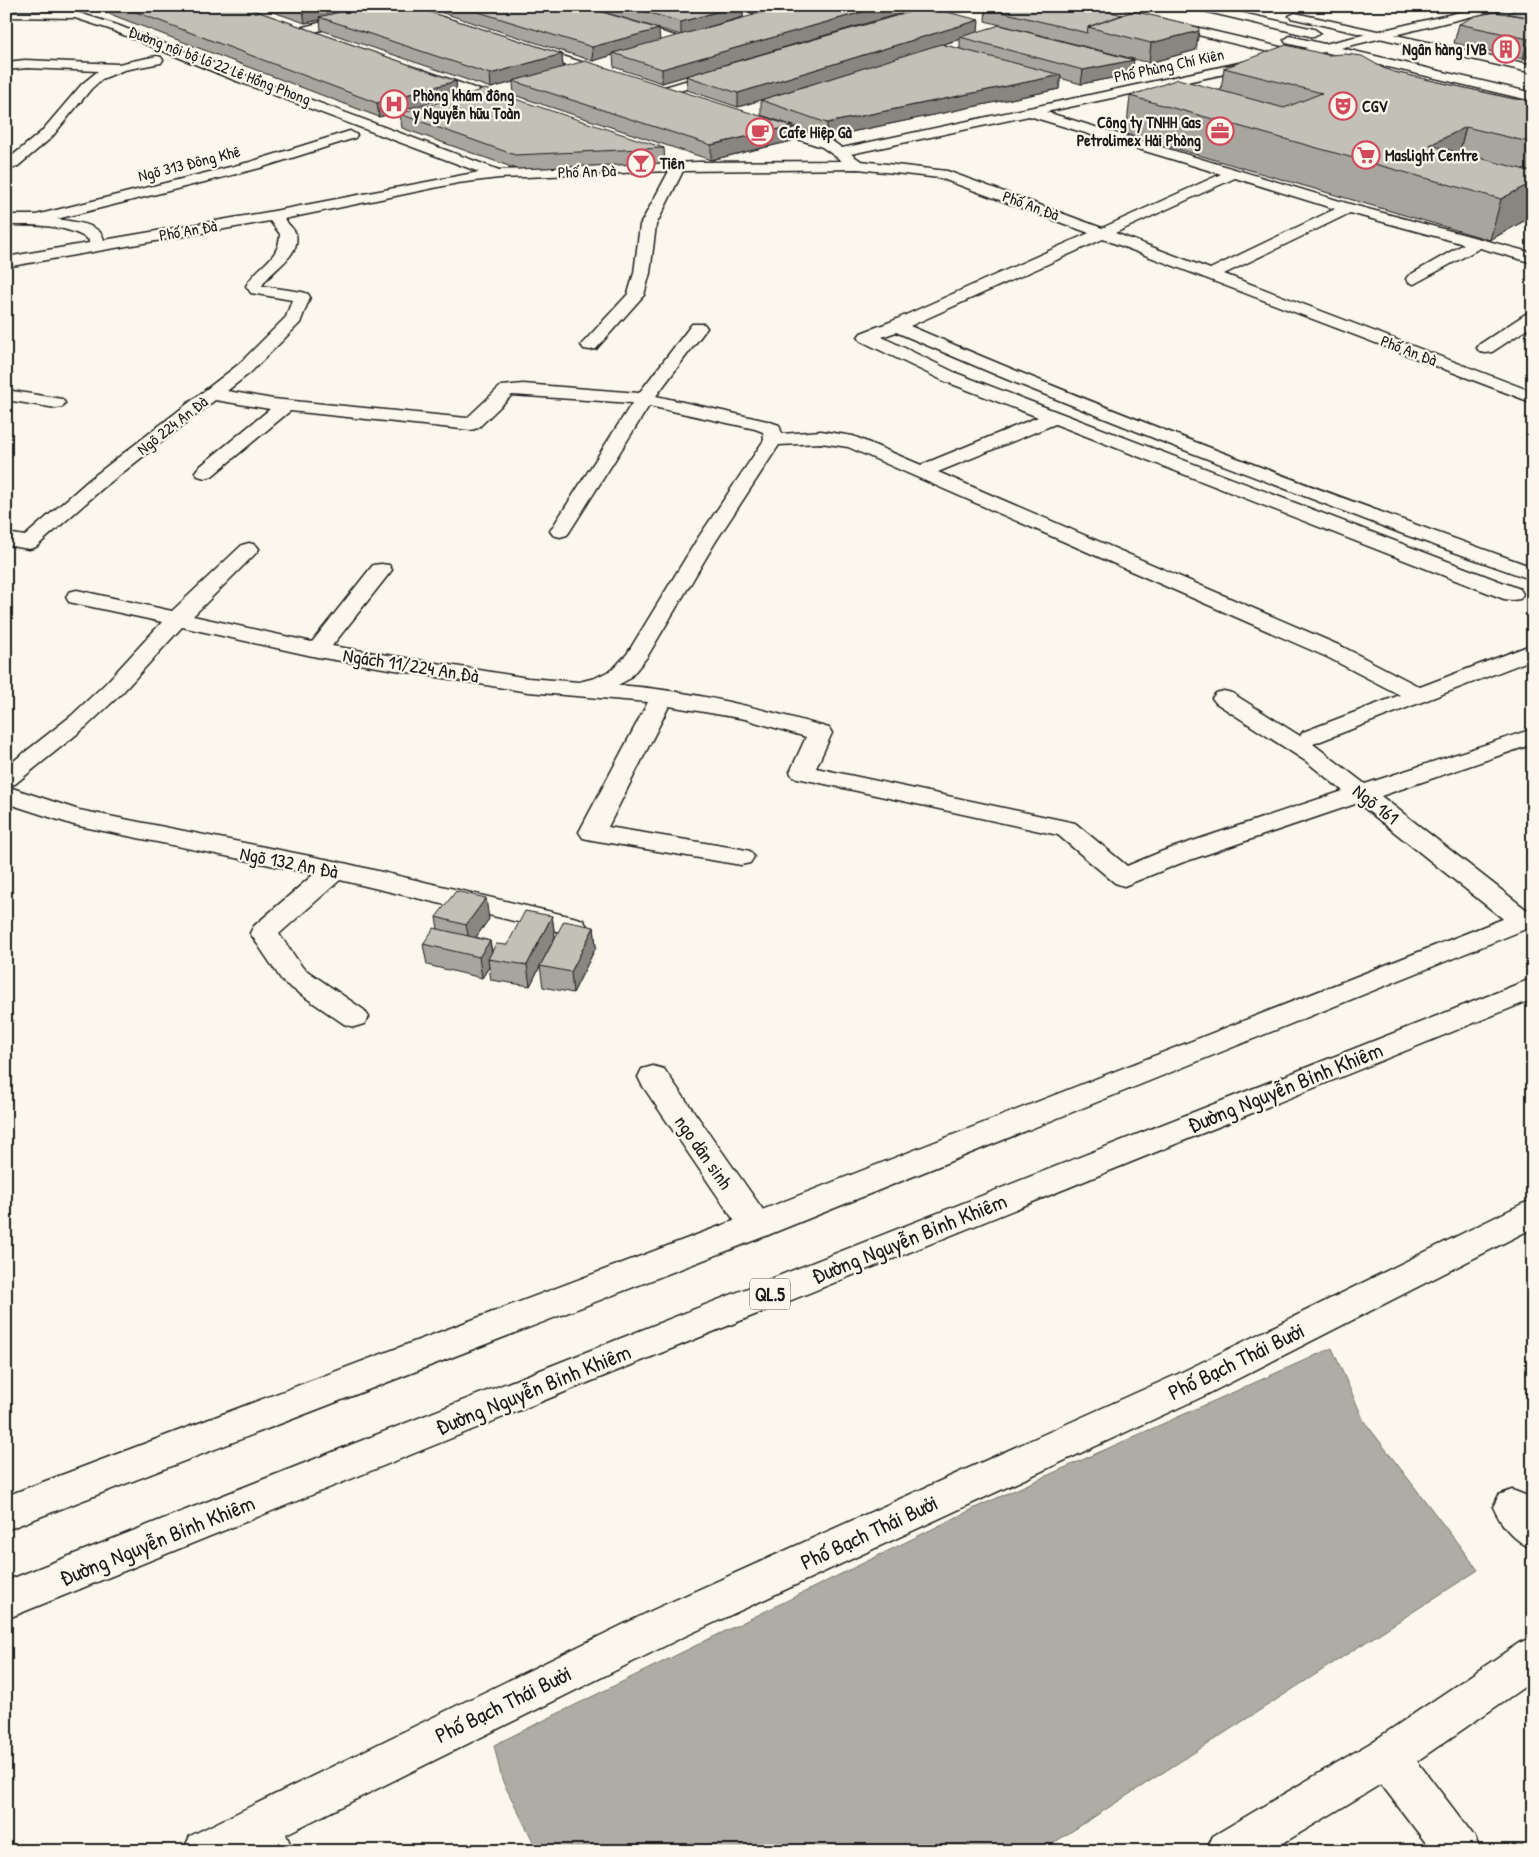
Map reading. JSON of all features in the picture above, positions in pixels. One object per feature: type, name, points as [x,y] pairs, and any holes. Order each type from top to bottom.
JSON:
[{"type":"main road","points":[[563,6],[686,41],[663,48]]},
{"type":"main road","points":[[715,6],[766,18],[734,27]]},
{"type":"main road","points":[[899,6],[960,22]]},
{"type":"main road","points":[[1090,6],[1322,61]]},
{"type":"main road","name":"Phố Phùng Chí Kiên","points":[[834,148],[1030,111],[1133,94],[1296,55],[1326,42],[1354,36],[1450,6]]},
{"type":"main road","points":[[1499,6],[1516,10]]},
{"type":"main road","name":"Phố Phùng Chí Kiên","points":[[1354,36],[1380,34],[1499,6]]},
{"type":"main road","points":[[321,38],[298,29],[398,7],[414,13]]},
{"type":"main road","points":[[59,10],[52,19],[90,33]]},
{"type":"main road","name":"Đường nội bộ lô 22 Lê Hồng Phong","points":[[6,14],[59,10],[113,27],[238,77],[499,174]]},
{"type":"main road","points":[[1191,11],[1300,42]]},
{"type":"main road","points":[[1191,11],[1326,42],[1533,97]]},
{"type":"main road","points":[[904,18],[923,12]]},
{"type":"main road","points":[[1279,12],[1354,36],[1380,48]]},
{"type":"main road","points":[[901,63],[1002,33],[979,27]]},
{"type":"main road","points":[[1380,34],[1533,69]]},
{"type":"main road","name":"Phố Phùng Chí Kiên","points":[[834,148],[1095,86],[1269,48],[1300,42],[1326,42]]},
{"type":"main road","points":[[515,45],[626,80]]},
{"type":"main road","name":"Đường nội bộ lô 22 Lê Hồng Phong","points":[[120,68],[162,61],[132,50]]},
{"type":"main road","points":[[939,51],[958,56]]},
{"type":"main road","points":[[570,74],[607,63]]},
{"type":"main road","points":[[6,66],[33,64],[120,68]]},
{"type":"main road","points":[[6,168],[58,124],[83,91],[98,76],[120,68]]},
{"type":"main road","points":[[404,68],[524,109]]},
{"type":"main road","points":[[682,98],[659,91],[737,69]]},
{"type":"main road","points":[[1095,86],[1133,94],[1159,92],[1172,96]]},
{"type":"main road","points":[[469,102],[506,92]]},
{"type":"main road","points":[[1030,111],[1348,208],[1533,258]]},
{"type":"main road","points":[[751,113],[834,148],[858,166]]},
{"type":"main road","points":[[379,128],[397,123]]},
{"type":"main road","points":[[331,128],[366,142]]},
{"type":"main road","name":"Ngõ 313 Đông Khê","points":[[36,220],[255,165],[350,135]]},
{"type":"main road","points":[[661,154],[698,166],[834,148]]},
{"type":"main road","name":"Phố An Đà","points":[[6,262],[274,216],[458,179],[499,174],[698,166],[858,166],[902,169],[942,174],[1103,232],[1533,398]]},
{"type":"main road","points":[[590,345],[636,295],[642,273],[648,225],[678,167]]},
{"type":"main road","points":[[432,168],[458,179]]},
{"type":"main road","points":[[1233,174],[896,326],[867,337],[950,376],[1055,418],[1512,594]]},
{"type":"main road","points":[[1212,274],[1348,208]]},
{"type":"main road","name":"Ngõ 224 An Đà","points":[[6,539],[29,543],[96,484],[245,368],[294,319],[302,297],[268,293],[257,290],[254,286],[257,278],[280,260],[286,252],[288,234],[274,216]]},
{"type":"main road","points":[[6,220],[36,220],[82,228],[97,238],[96,248]]},
{"type":"main road","points":[[1414,279],[1478,243]]},
{"type":"main road","points":[[6,275],[45,255]]},
{"type":"main road","points":[[1486,348],[1533,317]]},
{"type":"main road","points":[[896,326],[956,353],[1170,438],[1419,534],[1533,574]]},
{"type":"main road","points":[[560,531],[644,399],[698,328]]},
{"type":"main road","points":[[212,394],[286,405],[471,424],[507,390],[523,389],[644,399],[772,429],[773,440],[706,541],[636,657],[621,674],[601,684],[576,688]]},
{"type":"main road","points":[[6,395],[56,403]]},
{"type":"main road","points":[[205,472],[286,405]]},
{"type":"main road","points":[[923,471],[1055,418]]},
{"type":"main road","points":[[773,440],[821,437],[853,442],[1335,652],[1418,696]]},
{"type":"main road","points":[[10,796],[79,721],[114,688],[178,618],[249,549]]},
{"type":"main road","points":[[317,650],[381,570]]},
{"type":"main road","name":"Ngách 11/224 An Đà","points":[[77,597],[317,650],[528,684],[636,693],[748,712],[820,733],[802,772],[1066,828],[1124,877],[1172,857],[1363,793]]},
{"type":"main road","points":[[1312,736],[1533,651]]},
{"type":"main road","points":[[662,697],[592,832],[741,857]]},
{"type":"main road","name":"Ngõ 161","points":[[1224,698],[1316,756],[1527,918]]},
{"type":"main road","points":[[1363,793],[1533,736]]},
{"type":"main road","name":"Ngõ 132 An Đà","points":[[10,796],[74,817],[335,870],[573,926]]},
{"type":"main road","points":[[335,870],[264,932],[293,975],[354,1017]]},
{"type":"main road","points":[[6,1513],[756,1226],[1527,918]]},
{"type":"main road","name":"Đường Nguyễn Bỉnh Khiêm","points":[[6,1600],[1533,988]]},
{"type":"main road","name":"ngo dân sinh","points":[[653,1078],[756,1226]]},
{"type":"main road","name":"Phố Bạch Thái Bưởi","points":[[206,1851],[265,1837],[667,1624],[1191,1385],[1533,1213]]},
{"type":"main road","points":[[1228,1851],[1387,1757],[1533,1657]]},
{"type":"main road","points":[[1387,1757],[1459,1851]]},
{"type":"shaded area","points":[[1332,1348],[1364,1421],[1478,1570],[1041,1851],[538,1851],[502,1780],[494,1745],[977,1507]]},
{"type":"building","points":[[120,6],[242,6],[456,81],[377,103]]},
{"type":"building","points":[[291,6],[320,6],[303,10]]},
{"type":"building","points":[[365,6],[410,6],[562,54],[490,74],[319,17]]},
{"type":"building","points":[[459,6],[582,6],[659,29],[592,47]]},
{"type":"building","points":[[626,6],[737,6],[681,22]]},
{"type":"building","points":[[787,6],[883,6],[662,69],[613,53]]},
{"type":"building","points":[[993,6],[1086,6],[1123,15],[1088,27],[1087,33],[986,8]]},
{"type":"building","points":[[1519,6],[1533,8],[1533,18],[1509,14]]},
{"type":"building","points":[[927,7],[979,20],[738,93],[686,76]]},
{"type":"building","points":[[1133,11],[1188,24],[1199,28],[1199,31],[1151,43],[1088,27]]},
{"type":"building","points":[[1495,12],[1533,18],[1533,37],[1528,39],[1459,24],[1475,16]]},
{"type":"building","points":[[1000,25],[1134,60],[1083,70],[960,37]]},
{"type":"building","points":[[941,44],[1061,75],[827,123],[761,100]]},
{"type":"building","points":[[1286,45],[1328,55],[1362,56],[1394,72],[1514,99],[1533,100],[1533,143],[1466,127],[1430,145],[1533,172],[1533,182],[1501,199],[1130,96],[1178,79],[1284,108],[1322,93],[1224,68]]},
{"type":"building","points":[[585,61],[792,126],[711,145],[513,81]]},
{"type":"building","points":[[485,89],[664,148],[515,155],[400,114]]},
{"type":"building","points":[[456,891],[486,898],[466,925],[436,917]]},
{"type":"building","points":[[525,911],[552,916],[527,965],[488,959],[496,944],[507,945]]},
{"type":"building","points":[[564,921],[594,927],[571,972],[540,966]]},
{"type":"building","points":[[434,928],[490,941],[479,957],[423,944]]},
{"type":"place","name":"Ngân hàng IVB","points":[[1506,49]]},
{"type":"place","name":"Phòng khám đông y Nguyễn hữu Toàn","points":[[394,104]]},
{"type":"place","name":"CGV","points":[[1343,106]]},
{"type":"place","name":"Công ty TNHH Gas Petrolimex Hải Phòng","points":[[1220,131]]},
{"type":"place","name":"Cafe Hiệp Gà","points":[[760,132]]},
{"type":"place","name":"Maslight Centre","points":[[1366,155]]},
{"type":"place","name":"Tiên","points":[[641,163]]}]
